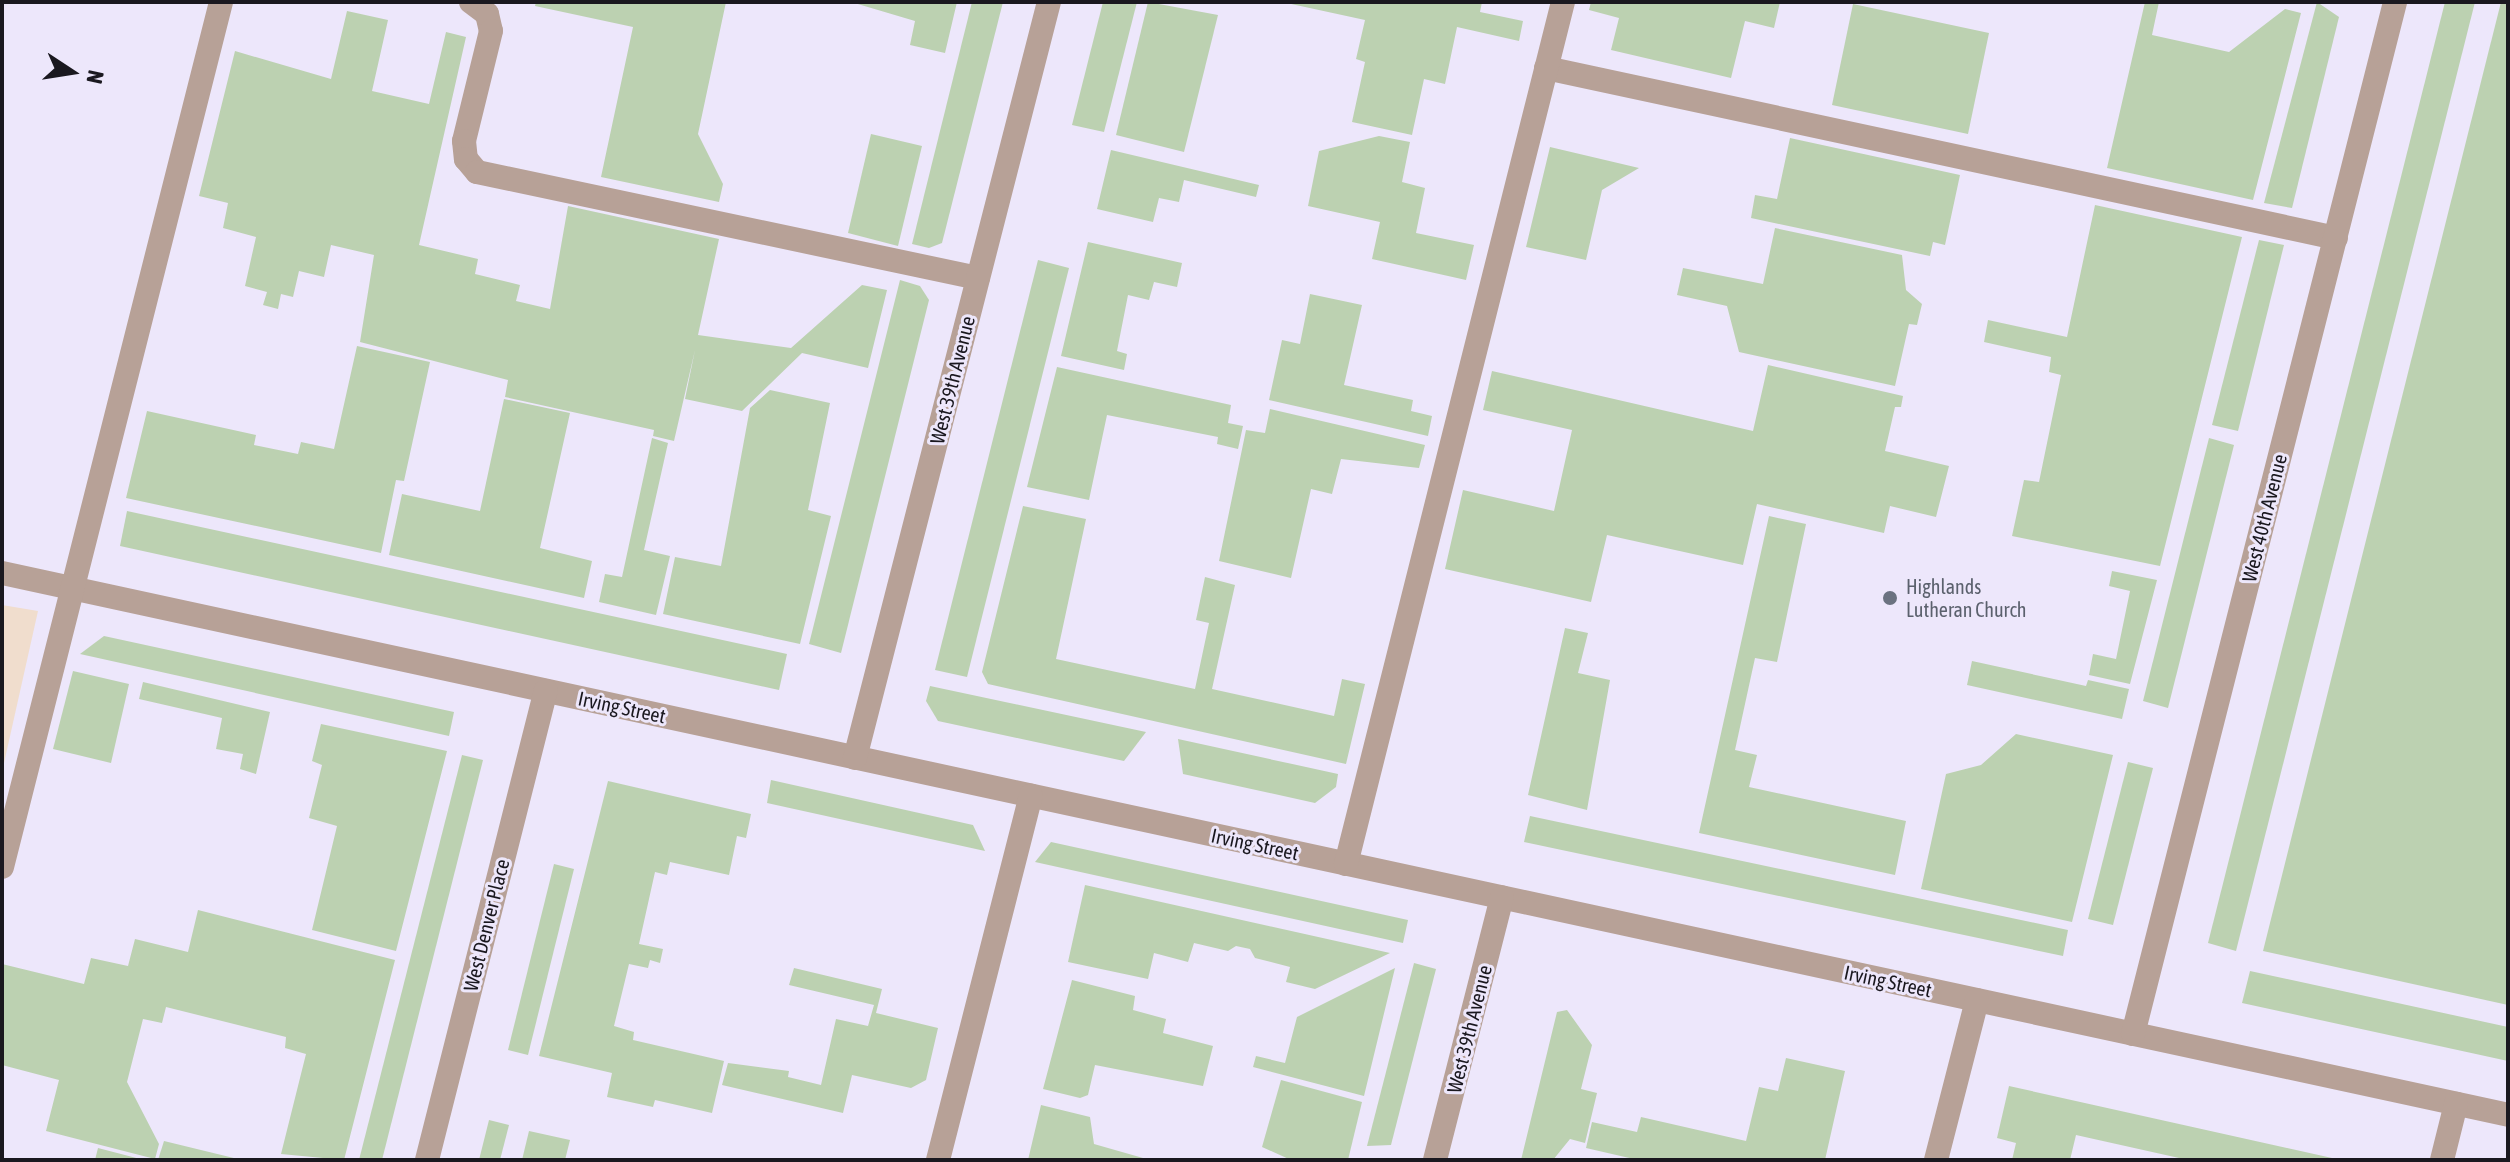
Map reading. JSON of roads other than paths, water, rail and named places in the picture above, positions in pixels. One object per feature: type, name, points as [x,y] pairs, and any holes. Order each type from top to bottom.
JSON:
[{"type":"street","points":[[2,867],[221,2]]},
{"type":"street","points":[[471,2],[487,14],[491,31],[464,141],[466,159],[477,172],[978,278]]},
{"type":"street","name":"West 39th Avenue","points":[[855,758],[1049,2]]},
{"type":"street","points":[[1346,864],[1563,2]]},
{"type":"street","name":"West 40th Avenue","points":[[2133,1034],[2395,2]]},
{"type":"street","points":[[1546,68],[2336,238]]},
{"type":"street","name":"Irving Street","points":[[2,573],[2508,1115]]},
{"type":"street","name":"West Denver Place","points":[[427,1160],[546,691]]},
{"type":"street","points":[[938,1160],[1031,796]]},
{"type":"street","name":"West 39th Avenue","points":[[1435,1160],[1502,897]]},
{"type":"street","points":[[1936,1160],[1977,1000]]},
{"type":"street","points":[[2442,1160],[2456,1104]]},
{"type":"place","name":"Highlands Lutheran Church","points":[[1890,598]]}]
